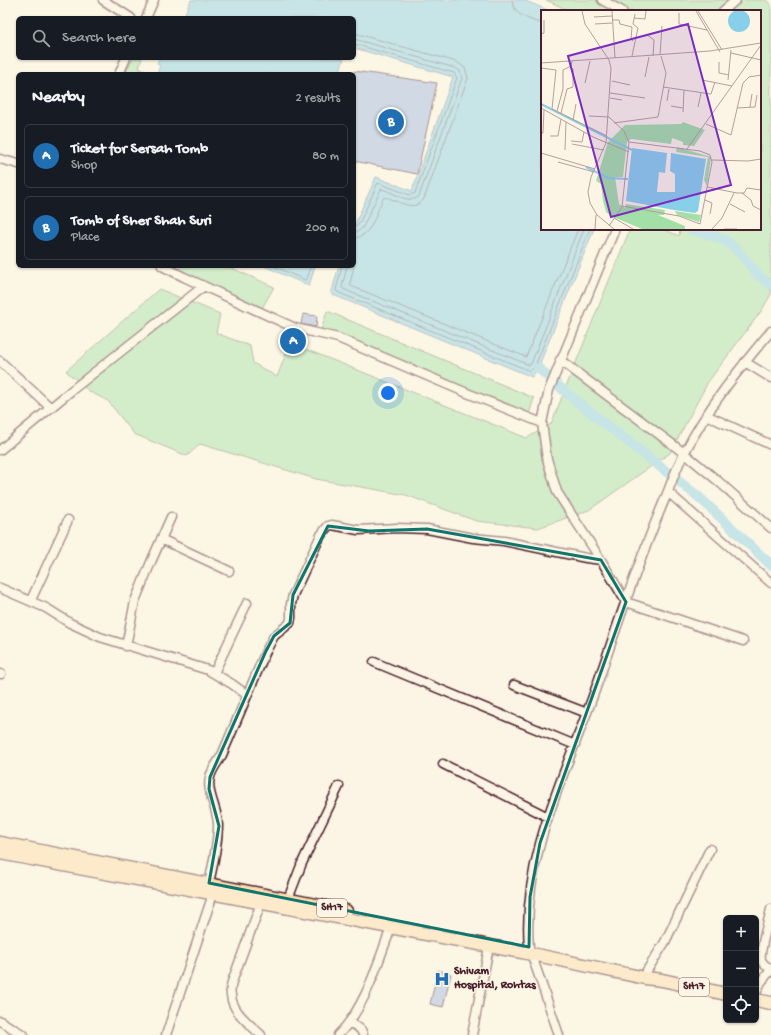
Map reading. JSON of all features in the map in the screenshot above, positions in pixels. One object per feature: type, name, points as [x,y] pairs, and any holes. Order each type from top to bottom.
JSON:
[{"type":"main road","name":"SH17","points":[[0,843],[211,889],[261,903],[489,947],[531,951],[646,972],[662,980]]},
{"type":"main road","name":"SH17","points":[[0,853],[211,889],[288,899],[531,951],[645,978],[662,980],[723,993]]},
{"type":"main road","points":[[759,1001],[771,1003]]},
{"type":"street","points":[[103,0],[128,16]]},
{"type":"street","points":[[147,16],[154,0]]},
{"type":"street","points":[[602,0],[620,10]]},
{"type":"street","points":[[724,10],[736,0]]},
{"type":"street","points":[[120,72],[125,60]]},
{"type":"street","points":[[0,159],[16,163]]},
{"type":"street","points":[[615,230],[549,390],[542,423],[547,459],[557,492],[626,602],[743,641]]},
{"type":"street","points":[[166,268],[295,328],[338,338],[542,423]]},
{"type":"street","points":[[0,450],[204,286]]},
{"type":"street","points":[[559,1035],[531,951],[528,917],[534,870],[540,843],[650,534],[677,468],[684,453],[719,396],[771,331]]},
{"type":"street","points":[[560,360],[684,453],[771,528]]},
{"type":"street","points":[[0,361],[51,408]]},
{"type":"street","points":[[745,362],[771,378]]},
{"type":"street","points":[[706,416],[771,445]]},
{"type":"street","points":[[668,490],[771,583]]},
{"type":"street","points":[[126,646],[135,601],[171,517]]},
{"type":"street","points":[[31,600],[68,520]]},
{"type":"street","points":[[166,1035],[211,889],[218,826],[216,809],[210,789],[210,777],[222,755],[270,642],[290,623],[291,604],[294,595],[321,535],[328,526],[337,525],[363,531],[397,528],[427,528],[473,538],[504,541],[601,560]]},
{"type":"street","points":[[161,539],[229,571]]},
{"type":"street","points":[[0,588],[31,600],[86,631],[100,637],[126,646],[191,664],[214,673],[247,695]]},
{"type":"street","points":[[214,673],[247,603]]},
{"type":"street","points":[[374,662],[575,745]]},
{"type":"street","points":[[514,685],[587,713]]},
{"type":"street","points":[[443,764],[548,817]]},
{"type":"street","points":[[288,899],[302,863],[339,786]]},
{"type":"street","points":[[646,972],[665,942],[710,849]]},
{"type":"street","points":[[261,903],[232,982],[230,994],[233,1004],[239,1013],[262,1035]]},
{"type":"street","points":[[759,987],[771,969],[764,964],[761,959],[761,952],[771,909]]},
{"type":"street","points":[[338,1035],[349,1023],[363,998],[391,928]]},
{"type":"street","points":[[472,1035],[489,947]]},
{"type":"street","points":[[0,1020],[24,1035]]},
{"type":"street","points":[[349,1023],[359,1028],[363,1035]]},
{"type":"highlighted area","points":[[328,526],[369,531],[427,529],[601,560],[626,602],[540,843],[530,897],[529,947],[209,883],[219,826],[209,789],[210,777],[266,651],[274,636],[290,623],[293,595]]},
{"type":"green space","points":[[546,0],[766,0],[771,5],[771,294],[762,310],[708,382],[670,453],[589,510],[538,528],[476,521],[406,495],[316,479],[200,444],[187,456],[134,434],[108,401],[90,392],[66,371],[159,289],[220,314],[216,333],[250,346],[253,363],[277,377],[290,343],[527,438],[551,424],[630,230],[665,230],[679,236],[680,230],[761,230],[761,10],[568,10]]},
{"type":"green space","points":[[132,60],[141,60],[139,68],[148,72],[126,72]]},
{"type":"green space","points":[[177,268],[231,268],[274,287],[261,310]]},
{"type":"green space","points":[[327,311],[534,398],[529,415],[519,418],[320,334]]},
{"type":"water","points":[[191,0],[523,0],[548,10],[541,10],[541,230],[594,230],[538,368],[532,377],[331,294],[338,268],[356,268],[356,222],[376,177],[412,191],[453,77],[356,49],[356,16],[184,16]]},
{"type":"water","points":[[158,60],[343,60],[340,72],[158,72],[160,65],[157,64]]},
{"type":"water","points":[[268,268],[314,268],[309,286]]},
{"type":"building","points":[[354,71],[437,83],[417,174],[356,161],[356,72]]},
{"type":"building","points":[[303,314],[317,316],[316,327],[301,324]]},
{"type":"building","points":[[438,970],[451,974],[443,1007],[430,1004]]},
{"type":"waterway","points":[[694,230],[725,240],[737,250],[760,277],[771,285]]},
{"type":"waterway","points":[[538,368],[570,396],[700,498],[771,565]]},
{"type":"place","name":"Tomb of Sher Shah Suri","points":[[391,122]]},
{"type":"place","name":"Ticket for Sersah Tomb","points":[[293,341]]},
{"type":"place","name":"Shivam Hospital, Rohtas","points":[[442,979]]}]
